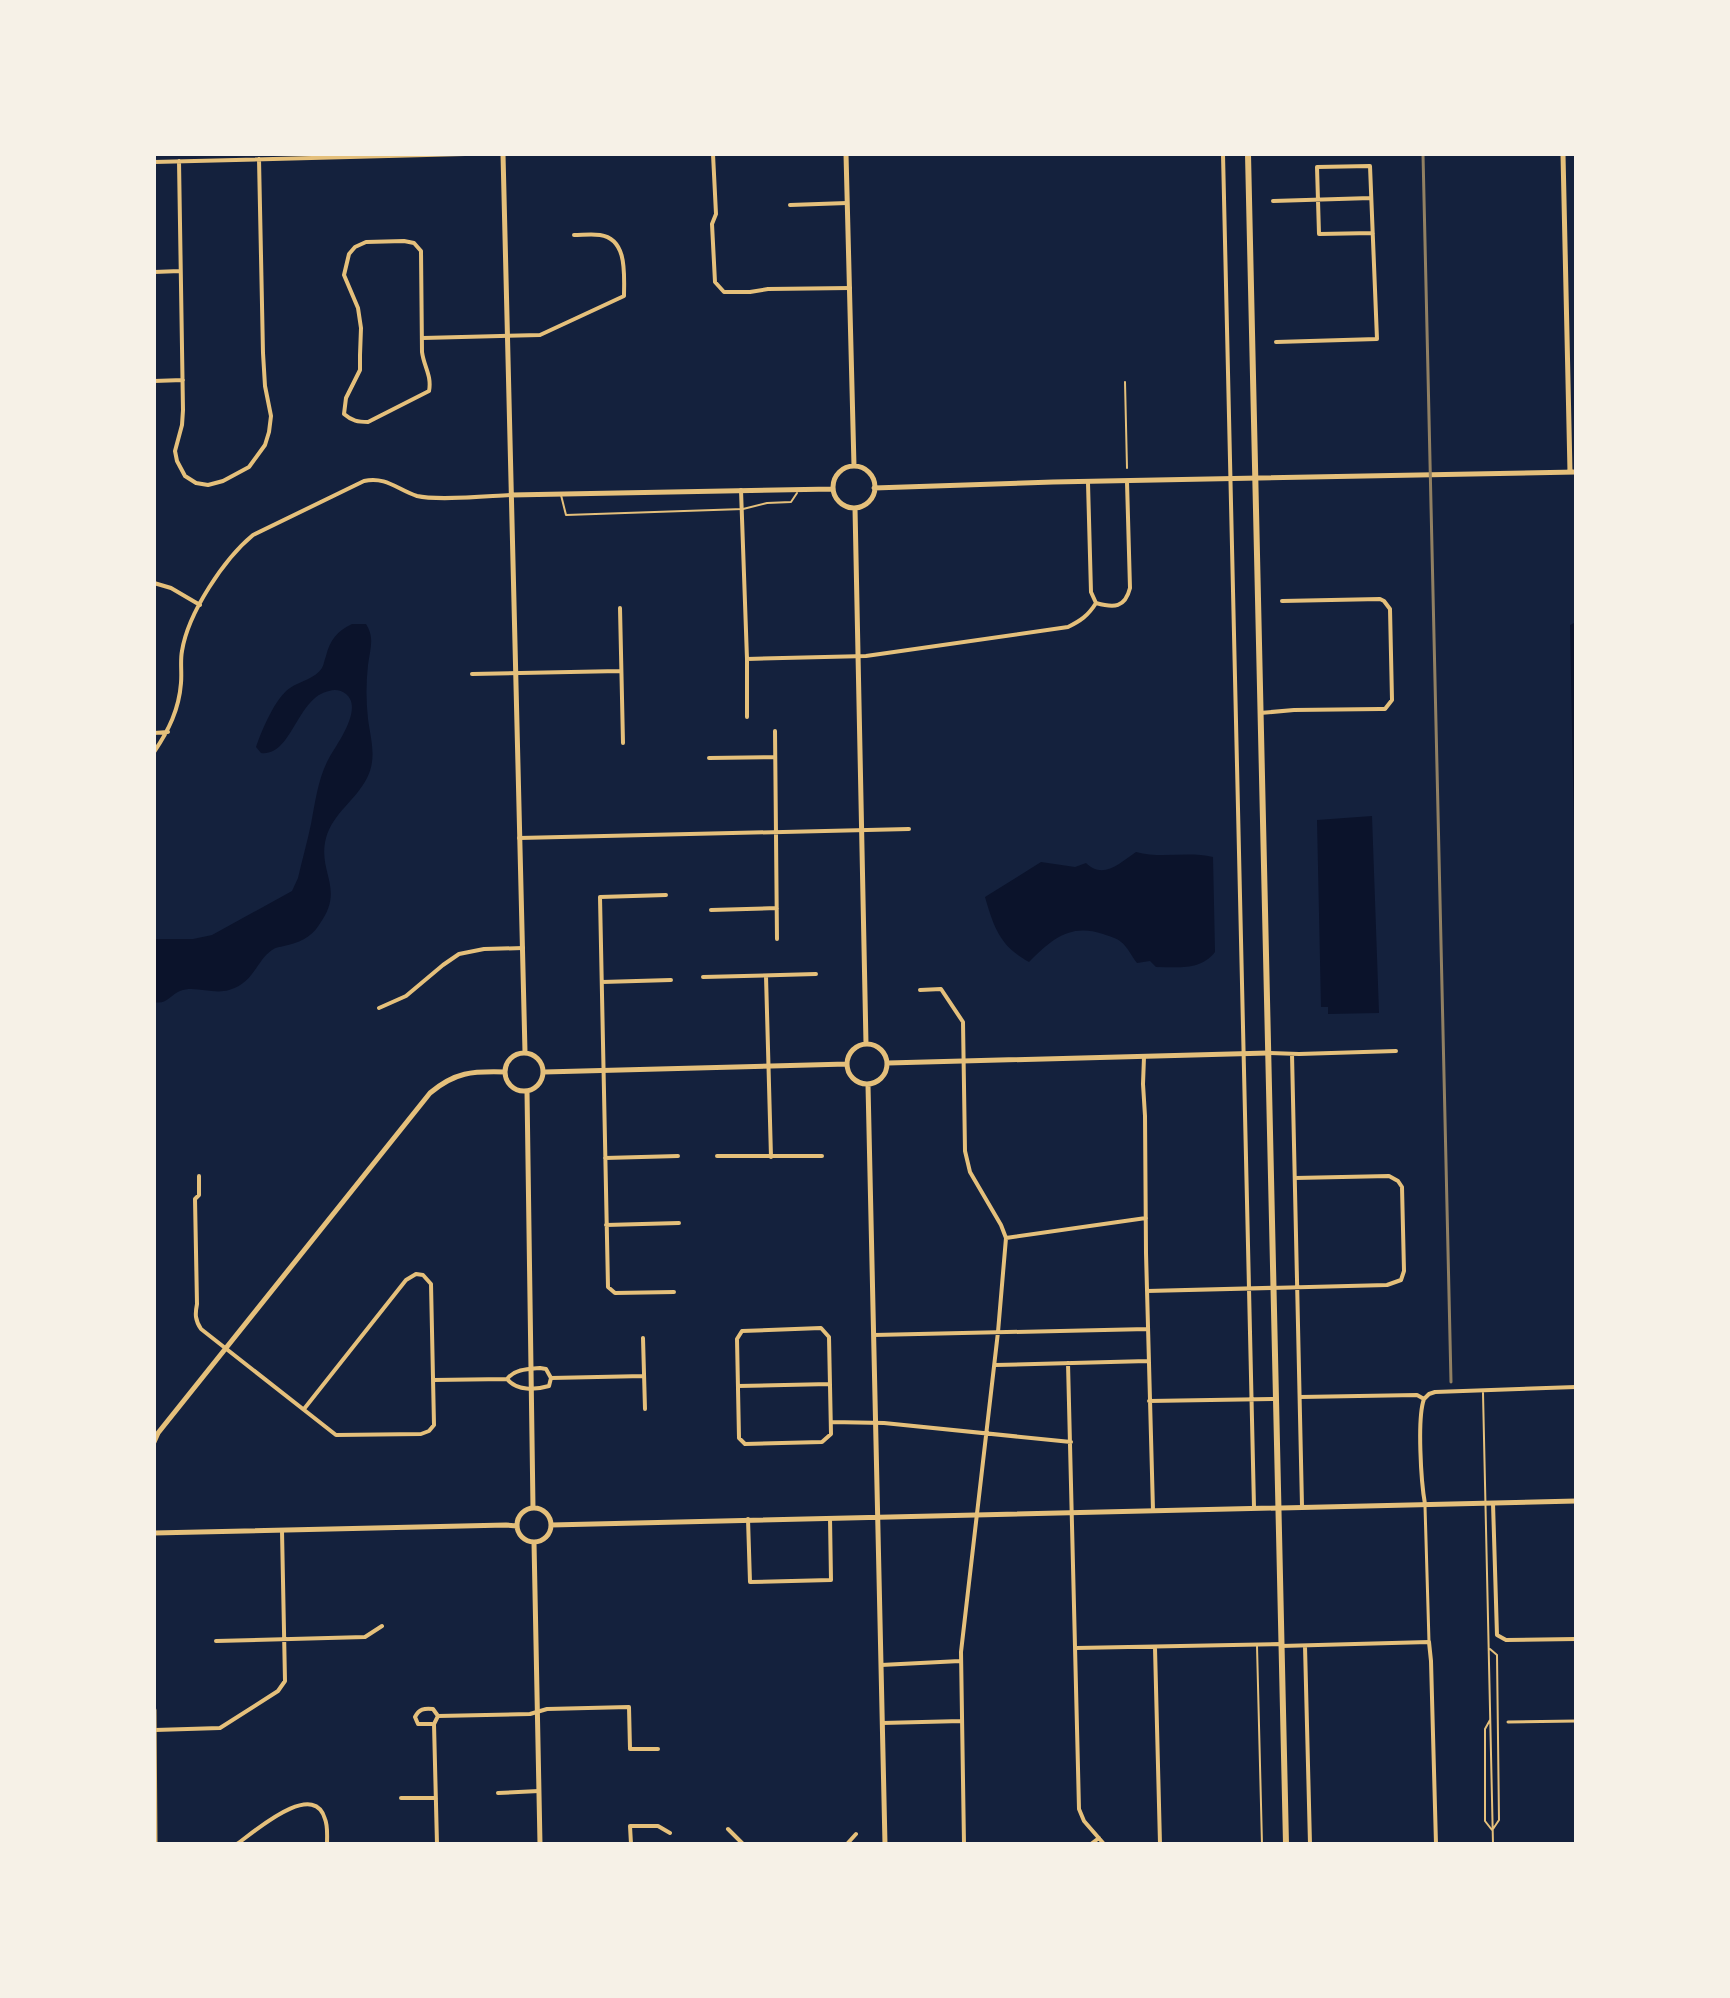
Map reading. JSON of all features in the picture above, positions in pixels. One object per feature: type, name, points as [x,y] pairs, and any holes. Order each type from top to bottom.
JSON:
[{"type":"main road","points":[[1248,154],[1286,1844]]},
{"type":"street","points":[[154,162],[465,154]]},
{"type":"street","points":[[503,154],[525,1052]]},
{"type":"street","points":[[713,154],[715,282],[724,292],[850,288]]},
{"type":"street","points":[[846,154],[854,466]]},
{"type":"street","points":[[1223,154],[1254,1507]]},
{"type":"street","points":[[874,488],[1573,472],[1563,154]]},
{"type":"street","points":[[179,161],[183,380],[182,425],[175,451],[185,476],[196,483],[208,485],[249,467],[265,445],[269,432],[271,416],[263,353],[259,159]]},
{"type":"street","points":[[1276,342],[1377,339],[1373,233],[1371,198],[1370,166],[1317,167],[1319,234],[1373,233]]},
{"type":"street","points":[[1273,201],[1371,198]]},
{"type":"street","points":[[790,205],[848,203]]},
{"type":"street","points":[[423,338],[540,335],[624,296],[624,265],[619,246],[604,235],[574,235]]},
{"type":"street","points":[[404,241],[414,243],[421,251],[423,338],[429,391],[368,422],[351,420],[344,414],[346,398],[360,370],[358,308],[344,275],[349,254],[355,247],[366,242],[404,241]]},
{"type":"street","points":[[154,272],[180,271]]},
{"type":"street","points":[[154,381],[183,380]]},
{"type":"street","points":[[854,466],[870,475],[874,488],[871,499],[855,508],[843,505],[833,489],[836,476],[854,466]]},
{"type":"street","points":[[154,752],[168,732],[177,708],[181,654],[186,633],[231,556],[253,535],[364,481],[382,480],[416,496],[436,497],[833,489]]},
{"type":"street","points":[[1096,603],[1112,606],[1128,598],[1127,482]]},
{"type":"street","points":[[1088,483],[1091,592],[1096,603]]},
{"type":"street","points":[[741,490],[747,717]]},
{"type":"street","points":[[855,508],[866,1044]]},
{"type":"street","points":[[154,583],[171,588],[200,605]]},
{"type":"street","points":[[1260,713],[1385,709],[1392,700],[1390,609],[1384,601],[1282,601]]},
{"type":"street","points":[[747,659],[858,656],[1068,627],[1090,613],[1096,603]]},
{"type":"street","points":[[620,608],[623,743]]},
{"type":"street","points":[[472,674],[620,671]]},
{"type":"street","points":[[775,731],[777,939]]},
{"type":"street","points":[[154,733],[168,732]]},
{"type":"street","points":[[709,758],[775,757]]},
{"type":"street","points":[[519,838],[909,829]]},
{"type":"street","points":[[666,895],[600,897],[606,1225],[608,1287],[615,1293],[674,1292]]},
{"type":"street","points":[[711,910],[777,908]]},
{"type":"street","points":[[379,1008],[406,996],[459,954],[484,949],[523,948]]},
{"type":"street","points":[[703,977],[816,974]]},
{"type":"street","points":[[766,976],[771,1157]]},
{"type":"street","points":[[602,982],[671,980]]},
{"type":"street","points":[[920,990],[941,989],[963,1022],[965,1151],[970,1172],[1006,1238],[960,1661],[964,1844]]},
{"type":"street","points":[[866,1044],[880,1048],[888,1063],[884,1076],[868,1085],[851,1076],[847,1064],[853,1050],[866,1044]]},
{"type":"street","points":[[888,1063],[1396,1051]]},
{"type":"street","points":[[525,1052],[536,1056],[544,1072],[537,1087],[527,1091],[514,1089],[506,1079],[505,1066],[513,1056],[525,1052]]},
{"type":"street","points":[[1292,1054],[1302,1506]]},
{"type":"street","points":[[1144,1057],[1153,1510]]},
{"type":"street","points":[[544,1072],[847,1064]]},
{"type":"street","points":[[154,1442],[226,1347],[430,1093],[442,1082],[457,1075],[505,1072]]},
{"type":"street","points":[[868,1085],[885,1844]]},
{"type":"street","points":[[527,1091],[533,1508]]},
{"type":"street","points":[[605,1158],[678,1156]]},
{"type":"street","points":[[717,1156],[822,1156]]},
{"type":"street","points":[[199,1176],[199,1195],[195,1199],[195,1317],[201,1329],[336,1435],[421,1434],[434,1425],[431,1284],[423,1275],[416,1274],[406,1280],[304,1409]]},
{"type":"street","points":[[1147,1291],[1387,1285],[1401,1280],[1404,1271],[1402,1187],[1398,1181],[1389,1176],[1295,1178]]},
{"type":"street","points":[[1006,1238],[1146,1218]]},
{"type":"street","points":[[606,1225],[679,1223]]},
{"type":"street","points":[[821,1328],[829,1337],[831,1434],[822,1442],[745,1444],[739,1438],[738,1386],[737,1339],[742,1331],[821,1328]]},
{"type":"street","points":[[874,1335],[1148,1329]]},
{"type":"street","points":[[643,1338],[645,1409]]},
{"type":"street","points":[[994,1365],[1148,1361]]},
{"type":"street","points":[[1068,1363],[1079,1809],[1084,1821],[1104,1844]]},
{"type":"street","points":[[531,1368],[546,1369],[551,1378],[549,1386],[531,1389],[512,1385],[507,1379],[511,1373],[531,1368]]},
{"type":"street","points":[[551,1378],[644,1376]]},
{"type":"street","points":[[433,1380],[507,1379]]},
{"type":"street","points":[[738,1386],[830,1384]]},
{"type":"street","points":[[1436,1844],[1421,1407],[1424,1399],[1434,1392],[1576,1387]]},
{"type":"street","points":[[1300,1397],[1417,1395],[1424,1399]]},
{"type":"street","points":[[1149,1401],[1276,1399]]},
{"type":"street","points":[[831,1422],[876,1423],[1071,1442]]},
{"type":"street","points":[[551,1525],[1576,1501]]},
{"type":"street","points":[[1493,1503],[1496,1631],[1499,1638],[1576,1639]]},
{"type":"street","points":[[533,1508],[547,1515],[551,1525],[543,1539],[534,1542],[521,1535],[517,1526],[523,1512],[533,1508]]},
{"type":"street","points":[[748,1519],[750,1582],[764,1582],[831,1580],[830,1518]]},
{"type":"street","points":[[154,1533],[517,1526]]},
{"type":"street","points":[[155,1730],[220,1728],[278,1691],[285,1681],[282,1531]]},
{"type":"street","points":[[534,1542],[540,1844]]},
{"type":"street","points":[[216,1641],[365,1637],[382,1626]]},
{"type":"street","points":[[1076,1648],[1429,1642]]},
{"type":"street","points":[[1305,1646],[1310,1844]]},
{"type":"street","points":[[1155,1648],[1160,1844]]},
{"type":"street","points":[[881,1665],[960,1661]]},
{"type":"street","points":[[438,1716],[629,1707],[630,1749],[658,1749]]},
{"type":"street","points":[[434,1724],[418,1724],[415,1717],[418,1711],[425,1708],[433,1709],[438,1716]]},
{"type":"street","points":[[154,1710],[155,1844]]},
{"type":"street","points":[[437,1844],[434,1724],[438,1716]]},
{"type":"street","points":[[882,1723],[962,1721]]},
{"type":"street","points":[[1508,1722],[1576,1721]]},
{"type":"street","points":[[498,1793],[539,1791]]},
{"type":"street","points":[[401,1798],[436,1798]]},
{"type":"street","points":[[237,1844],[291,1807],[309,1803],[324,1816],[327,1844]]},
{"type":"street","points":[[631,1844],[630,1826],[658,1826],[670,1833]]},
{"type":"street","points":[[728,1829],[743,1844]]},
{"type":"street","points":[[847,1844],[856,1834]]},
{"type":"street","points":[[1091,1844],[1099,1838]]},
{"type":"lane","points":[[1125,382],[1127,468]]},
{"type":"lane","points":[[561,494],[566,515],[743,509],[767,503],[791,502],[800,489]]},
{"type":"lane","points":[[1483,1390],[1493,1844]]},
{"type":"lane","points":[[1257,1645],[1262,1844]]},
{"type":"lane","points":[[1489,1648],[1497,1655],[1499,1820],[1493,1831]]},
{"type":"lane","points":[[1491,1718],[1485,1729],[1485,1821],[1493,1831]]},
{"type":"water","points":[[1576,622],[1576,936],[1570,625]]},
{"type":"water","points":[[352,624],[366,624],[370,634],[367,699],[373,756],[367,778],[334,821],[326,838],[325,861],[331,890],[327,912],[308,937],[272,950],[237,987],[223,991],[186,989],[165,1001],[154,1002],[154,939],[193,939],[212,935],[292,891],[298,878],[317,791],[328,760],[347,727],[351,701],[338,690],[318,696],[280,746],[272,752],[261,753],[256,747],[279,699],[290,688],[319,672],[332,641]]},
{"type":"water","points":[[1372,816],[1379,1013],[1328,1014],[1328,1007],[1321,1007],[1317,820]]},
{"type":"water","points":[[1136,852],[1213,857],[1215,952],[1209,958],[1196,965],[1180,967],[1156,967],[1150,961],[1137,963],[1117,939],[1081,930],[1062,935],[1029,962],[1005,943],[985,897],[1041,862],[1075,867],[1086,863],[1092,868],[1105,870]]},
{"type":"railway","points":[[1423,154],[1451,1382]]}]
